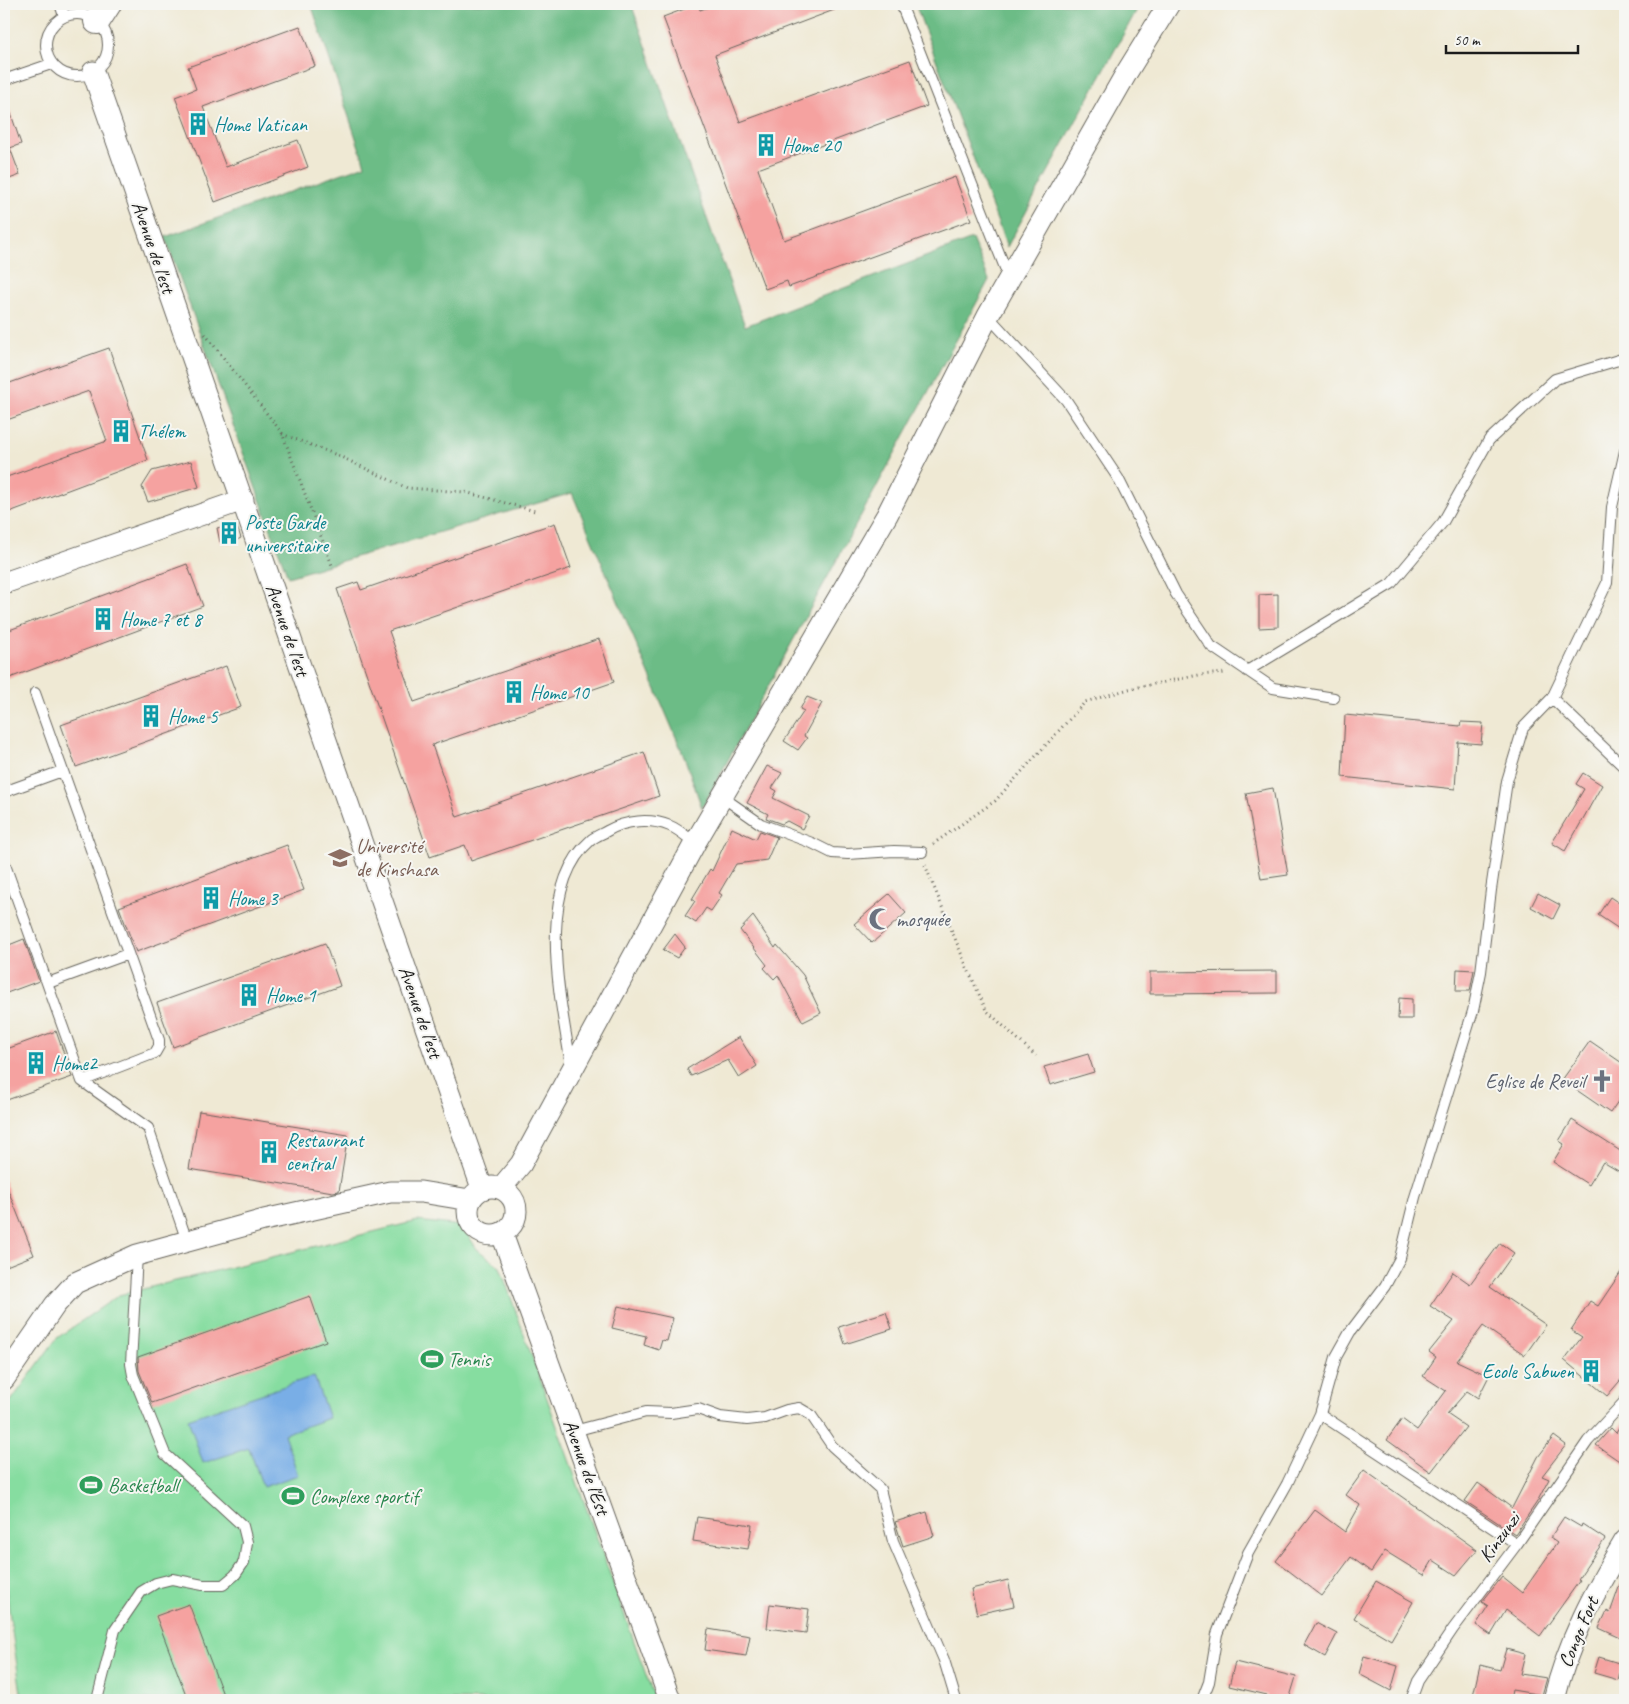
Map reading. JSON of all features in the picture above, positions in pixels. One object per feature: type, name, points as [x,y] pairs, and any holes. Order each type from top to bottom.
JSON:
[{"type":"street","points":[[4,1379],[55,1305],[75,1284],[137,1255],[264,1220],[390,1192],[484,1192],[509,1193],[516,1209],[515,1218],[511,1226],[502,1234],[490,1235],[476,1229],[468,1216],[484,1192],[521,1164],[721,796],[887,516],[988,316],[1126,72],[1169,4]]},
{"type":"street","name":"Avenue de l'est","points":[[93,72],[484,1192]]},
{"type":"street","points":[[4,583],[243,500]]},
{"type":"street","name":"Avenue de l'Est","points":[[502,1234],[670,1700]]},
{"type":"street","name":"Congo Fort","points":[[1554,1700],[1563,1663],[1580,1623],[1625,1541]]},
{"type":"lane","points":[[60,4],[64,16]]},
{"type":"lane","points":[[901,4],[1009,279]]},
{"type":"lane","points":[[103,12],[108,48],[104,62],[93,72],[82,76],[70,76],[60,72],[51,64],[46,48],[48,32],[64,16],[103,12]]},
{"type":"lane","points":[[4,80],[51,64]]},
{"type":"lane","points":[[988,316],[1066,400],[1118,478],[1176,594],[1211,646],[1273,688],[1334,698]]},
{"type":"lane","points":[[1246,671],[1391,584],[1443,522],[1489,440],[1555,379],[1625,358]]},
{"type":"lane","points":[[1202,1700],[1208,1682],[1217,1634],[1248,1553],[1287,1484],[1320,1414],[1336,1357],[1350,1332],[1385,1286],[1400,1258],[1415,1197],[1473,1011],[1481,972],[1490,890],[1507,781],[1523,728],[1552,698],[1607,583],[1612,507],[1625,450]]},
{"type":"lane","points":[[35,693],[159,1040],[158,1050],[82,1080]]},
{"type":"lane","points":[[1552,698],[1625,768]]},
{"type":"lane","points":[[4,792],[62,771]]},
{"type":"lane","points":[[721,796],[761,824],[832,852],[848,854],[894,851],[922,852]]},
{"type":"lane","points":[[571,1069],[556,954],[556,925],[560,896],[572,864],[591,840],[618,825],[643,821],[670,826],[695,843]]},
{"type":"lane","points":[[4,862],[82,1080],[148,1128],[187,1241]]},
{"type":"lane","points":[[48,983],[128,954]]},
{"type":"lane","points":[[97,1700],[115,1630],[141,1592],[156,1583],[172,1579],[203,1585],[223,1584],[235,1575],[244,1562],[247,1542],[243,1526],[165,1454],[133,1375],[131,1364],[137,1255]]},
{"type":"lane","name":"Kinzunzi","points":[[1410,1700],[1423,1673],[1517,1544],[1588,1441],[1625,1401]]},
{"type":"lane","points":[[574,1431],[646,1412],[670,1413],[698,1409],[720,1417],[747,1420],[765,1418],[798,1408],[811,1415],[832,1446],[880,1489],[893,1541],[944,1660],[956,1700]]},
{"type":"lane","points":[[1320,1414],[1517,1544]]},
{"type":"path","points":[[199,327],[282,433],[334,568]]},
{"type":"path","points":[[282,433],[337,455],[407,488],[465,492],[535,511]]},
{"type":"path","points":[[1036,1056],[986,1010],[946,919],[922,852],[995,801],[1085,702],[1129,689],[1199,675],[1246,671]]},
{"type":"green space","points":[[311,4],[645,4],[633,9],[745,326],[972,239],[989,280],[702,808],[684,756],[572,493],[288,577],[165,237],[365,165]]},
{"type":"green space","points":[[915,4],[1140,4],[1007,247]]},
{"type":"green space","name":"Complexe sportif","points":[[417,1221],[462,1226],[477,1249],[500,1267],[655,1700],[22,1700],[4,1576],[4,1416],[8,1405],[57,1338],[119,1295]]},
{"type":"water","points":[[314,1376],[329,1418],[284,1434],[298,1475],[263,1487],[249,1448],[203,1463],[188,1419]]},
{"type":"building","name":"Home 20","points":[[698,4],[700,10],[717,4],[850,4],[715,55],[740,122],[910,60],[927,106],[758,169],[784,240],[955,177],[971,220],[789,287],[787,281],[765,289],[663,17]]},
{"type":"building","name":"Home Vatican","points":[[300,26],[315,66],[203,107],[226,167],[298,140],[308,167],[215,202],[175,97],[196,89],[188,67]]},
{"type":"building","points":[[6,99],[21,144],[10,148],[20,175],[4,181],[4,100]]},
{"type":"building","name":"Thélem","points":[[109,348],[148,460],[4,514],[4,478],[107,441],[89,391],[4,421],[4,385]]},
{"type":"building","points":[[191,461],[199,487],[148,502],[142,487],[152,471]]},
{"type":"building","name":"Home 10","points":[[555,523],[571,568],[389,631],[414,702],[599,639],[614,682],[432,745],[457,817],[644,752],[659,796],[471,861],[465,845],[430,857],[337,589],[358,582],[361,590]]},
{"type":"building","name":"Poste Garde universitaire","points":[[236,524],[241,538],[231,543],[220,542],[217,528]]},
{"type":"building","name":"Home 7 et 8","points":[[187,564],[203,606],[4,680],[4,632]]},
{"type":"building","points":[[1278,594],[1278,627],[1259,628],[1259,595]]},
{"type":"building","name":"Home 5","points":[[226,666],[241,707],[76,767],[61,725]]},
{"type":"building","points":[[807,697],[822,703],[804,736],[807,738],[798,750],[784,741],[804,711],[800,709]]},
{"type":"building","points":[[1345,715],[1460,726],[1461,722],[1483,723],[1481,744],[1458,742],[1455,789],[1342,777]]},
{"type":"building","points":[[767,766],[782,773],[772,788],[777,791],[773,798],[809,816],[802,829],[787,821],[782,824],[766,818],[768,814],[747,803]]},
{"type":"building","points":[[1583,773],[1602,785],[1565,851],[1552,843],[1584,789],[1576,784]]},
{"type":"building","points":[[1273,788],[1288,875],[1261,879],[1246,793]]},
{"type":"building","points":[[732,828],[756,839],[760,831],[777,837],[767,860],[736,864],[719,893],[722,895],[711,911],[706,908],[696,923],[685,916],[695,901],[692,899],[710,869],[712,871]]},
{"type":"building","name":"Home 3","points":[[287,845],[304,890],[136,952],[119,907]]},
{"type":"building","points":[[1538,893],[1560,905],[1553,919],[1531,907]]},
{"type":"building","name":"mosquée","points":[[889,894],[906,913],[872,943],[854,924]]},
{"type":"building","points":[[1610,897],[1625,907],[1625,933],[1598,915]]},
{"type":"building","points":[[753,916],[775,948],[777,945],[803,975],[821,1013],[803,1022],[778,975],[774,979],[764,968],[767,965],[740,930]]},
{"type":"building","points":[[675,934],[685,947],[677,958],[663,950]]},
{"type":"building","points":[[24,939],[39,981],[4,994],[4,947]]},
{"type":"building","name":"Home 1","points":[[325,943],[340,986],[173,1047],[157,1003]]},
{"type":"building","points":[[1457,969],[1474,970],[1470,991],[1456,991]]},
{"type":"building","points":[[1277,971],[1277,993],[1150,994],[1150,972]]},
{"type":"building","points":[[1399,998],[1412,999],[1412,1019],[1398,1019]]},
{"type":"building","name":"Home2","points":[[56,1031],[72,1077],[4,1101],[4,1050]]},
{"type":"building","points":[[739,1037],[757,1066],[739,1078],[728,1060],[691,1076],[687,1069]]},
{"type":"building","points":[[1590,1041],[1625,1065],[1625,1091],[1610,1113],[1562,1080]]},
{"type":"building","points":[[1088,1054],[1094,1072],[1050,1085],[1044,1067]]},
{"type":"building","name":"Restaurant central","points":[[199,1111],[348,1135],[339,1191],[333,1192],[189,1169]]},
{"type":"building","points":[[1572,1120],[1625,1154],[1625,1175],[1603,1162],[1589,1185],[1553,1162],[1564,1144],[1559,1141]]},
{"type":"building","points":[[4,1180],[34,1255],[4,1267]]},
{"type":"building","points":[[1500,1243],[1514,1253],[1490,1287],[1546,1325],[1525,1355],[1483,1326],[1457,1361],[1489,1376],[1478,1398],[1467,1391],[1447,1414],[1466,1427],[1431,1472],[1387,1440],[1402,1419],[1417,1430],[1446,1391],[1423,1376],[1436,1357],[1429,1352],[1454,1321],[1430,1306],[1453,1272],[1470,1284]]},
{"type":"building","points":[[1625,1266],[1625,1375],[1607,1396],[1564,1360],[1582,1337],[1571,1330],[1590,1301],[1598,1306]]},
{"type":"building","points":[[310,1296],[326,1341],[152,1403],[139,1371],[138,1357]]},
{"type":"building","points":[[618,1306],[673,1318],[667,1341],[662,1340],[659,1350],[644,1345],[646,1336],[612,1328]]},
{"type":"building","points":[[886,1312],[892,1329],[845,1344],[839,1327]]},
{"type":"building","points":[[1625,1419],[1625,1465],[1596,1445],[1611,1428],[1616,1433]]},
{"type":"building","points":[[1554,1436],[1566,1445],[1542,1476],[1549,1479],[1537,1502],[1515,1534],[1465,1501],[1478,1483],[1512,1508],[1538,1457]]},
{"type":"building","points":[[1364,1470],[1477,1550],[1456,1575],[1433,1560],[1424,1575],[1385,1551],[1371,1572],[1351,1557],[1322,1596],[1276,1561],[1315,1510],[1345,1532],[1360,1505],[1346,1495]]},
{"type":"building","points":[[927,1512],[934,1536],[903,1546],[895,1522]]},
{"type":"building","points":[[697,1517],[752,1525],[748,1549],[693,1541]]},
{"type":"building","points":[[1564,1517],[1581,1527],[1582,1524],[1605,1539],[1578,1579],[1580,1580],[1540,1636],[1506,1610],[1491,1635],[1476,1625],[1488,1606],[1482,1602],[1502,1577],[1522,1593],[1557,1543],[1550,1538]]},
{"type":"building","points":[[1623,1576],[1625,1576],[1625,1640],[1599,1628],[1607,1611],[1610,1613]]},
{"type":"building","points":[[1008,1580],[1014,1606],[977,1614],[971,1589]]},
{"type":"building","points":[[1376,1581],[1413,1602],[1391,1640],[1354,1618]]},
{"type":"building","points":[[189,1604],[225,1700],[188,1700],[156,1616]]},
{"type":"building","points":[[770,1604],[809,1609],[806,1633],[767,1628]]},
{"type":"building","points":[[1316,1623],[1337,1634],[1325,1657],[1304,1645]]},
{"type":"building","points":[[708,1629],[750,1636],[746,1656],[705,1650]]},
{"type":"building","points":[[1506,1649],[1525,1654],[1520,1674],[1547,1678],[1542,1695],[1512,1690],[1510,1700],[1472,1700],[1480,1665],[1500,1670]]},
{"type":"building","points":[[1364,1656],[1398,1666],[1391,1691],[1359,1674]]},
{"type":"building","points":[[1599,1657],[1622,1664],[1618,1680],[1594,1673]]},
{"type":"building","points":[[1235,1662],[1296,1677],[1289,1700],[1266,1700],[1267,1695],[1229,1686]]},
{"type":"place","name":"Home Vatican","points":[[198,124]]},
{"type":"place","name":"Home 20","points":[[766,145]]},
{"type":"place","name":"Thélem","points":[[121,431]]},
{"type":"place","name":"Poste Garde universitaire","points":[[229,533]]},
{"type":"place","name":"Home 7 et 8","points":[[103,619]]},
{"type":"place","name":"Home 10","points":[[514,692]]},
{"type":"place","name":"Home 5","points":[[151,716]]},
{"type":"place","name":"Université de Kinshasa","points":[[340,858]]},
{"type":"place","name":"Home 3","points":[[211,898]]},
{"type":"place","name":"mosquée","points":[[880,919]]},
{"type":"place","name":"Home 1","points":[[249,995]]},
{"type":"place","name":"Home2","points":[[36,1063]]},
{"type":"place","name":"Eglise de Reveil","points":[[1602,1081]]},
{"type":"place","name":"Restaurant central","points":[[269,1152]]},
{"type":"place","name":"Tennis","points":[[432,1359]]},
{"type":"place","name":"Ecole Sabwen","points":[[1591,1371]]},
{"type":"place","name":"Basketball","points":[[91,1485]]},
{"type":"place","name":"Complexe sportif","points":[[293,1496]]}]
